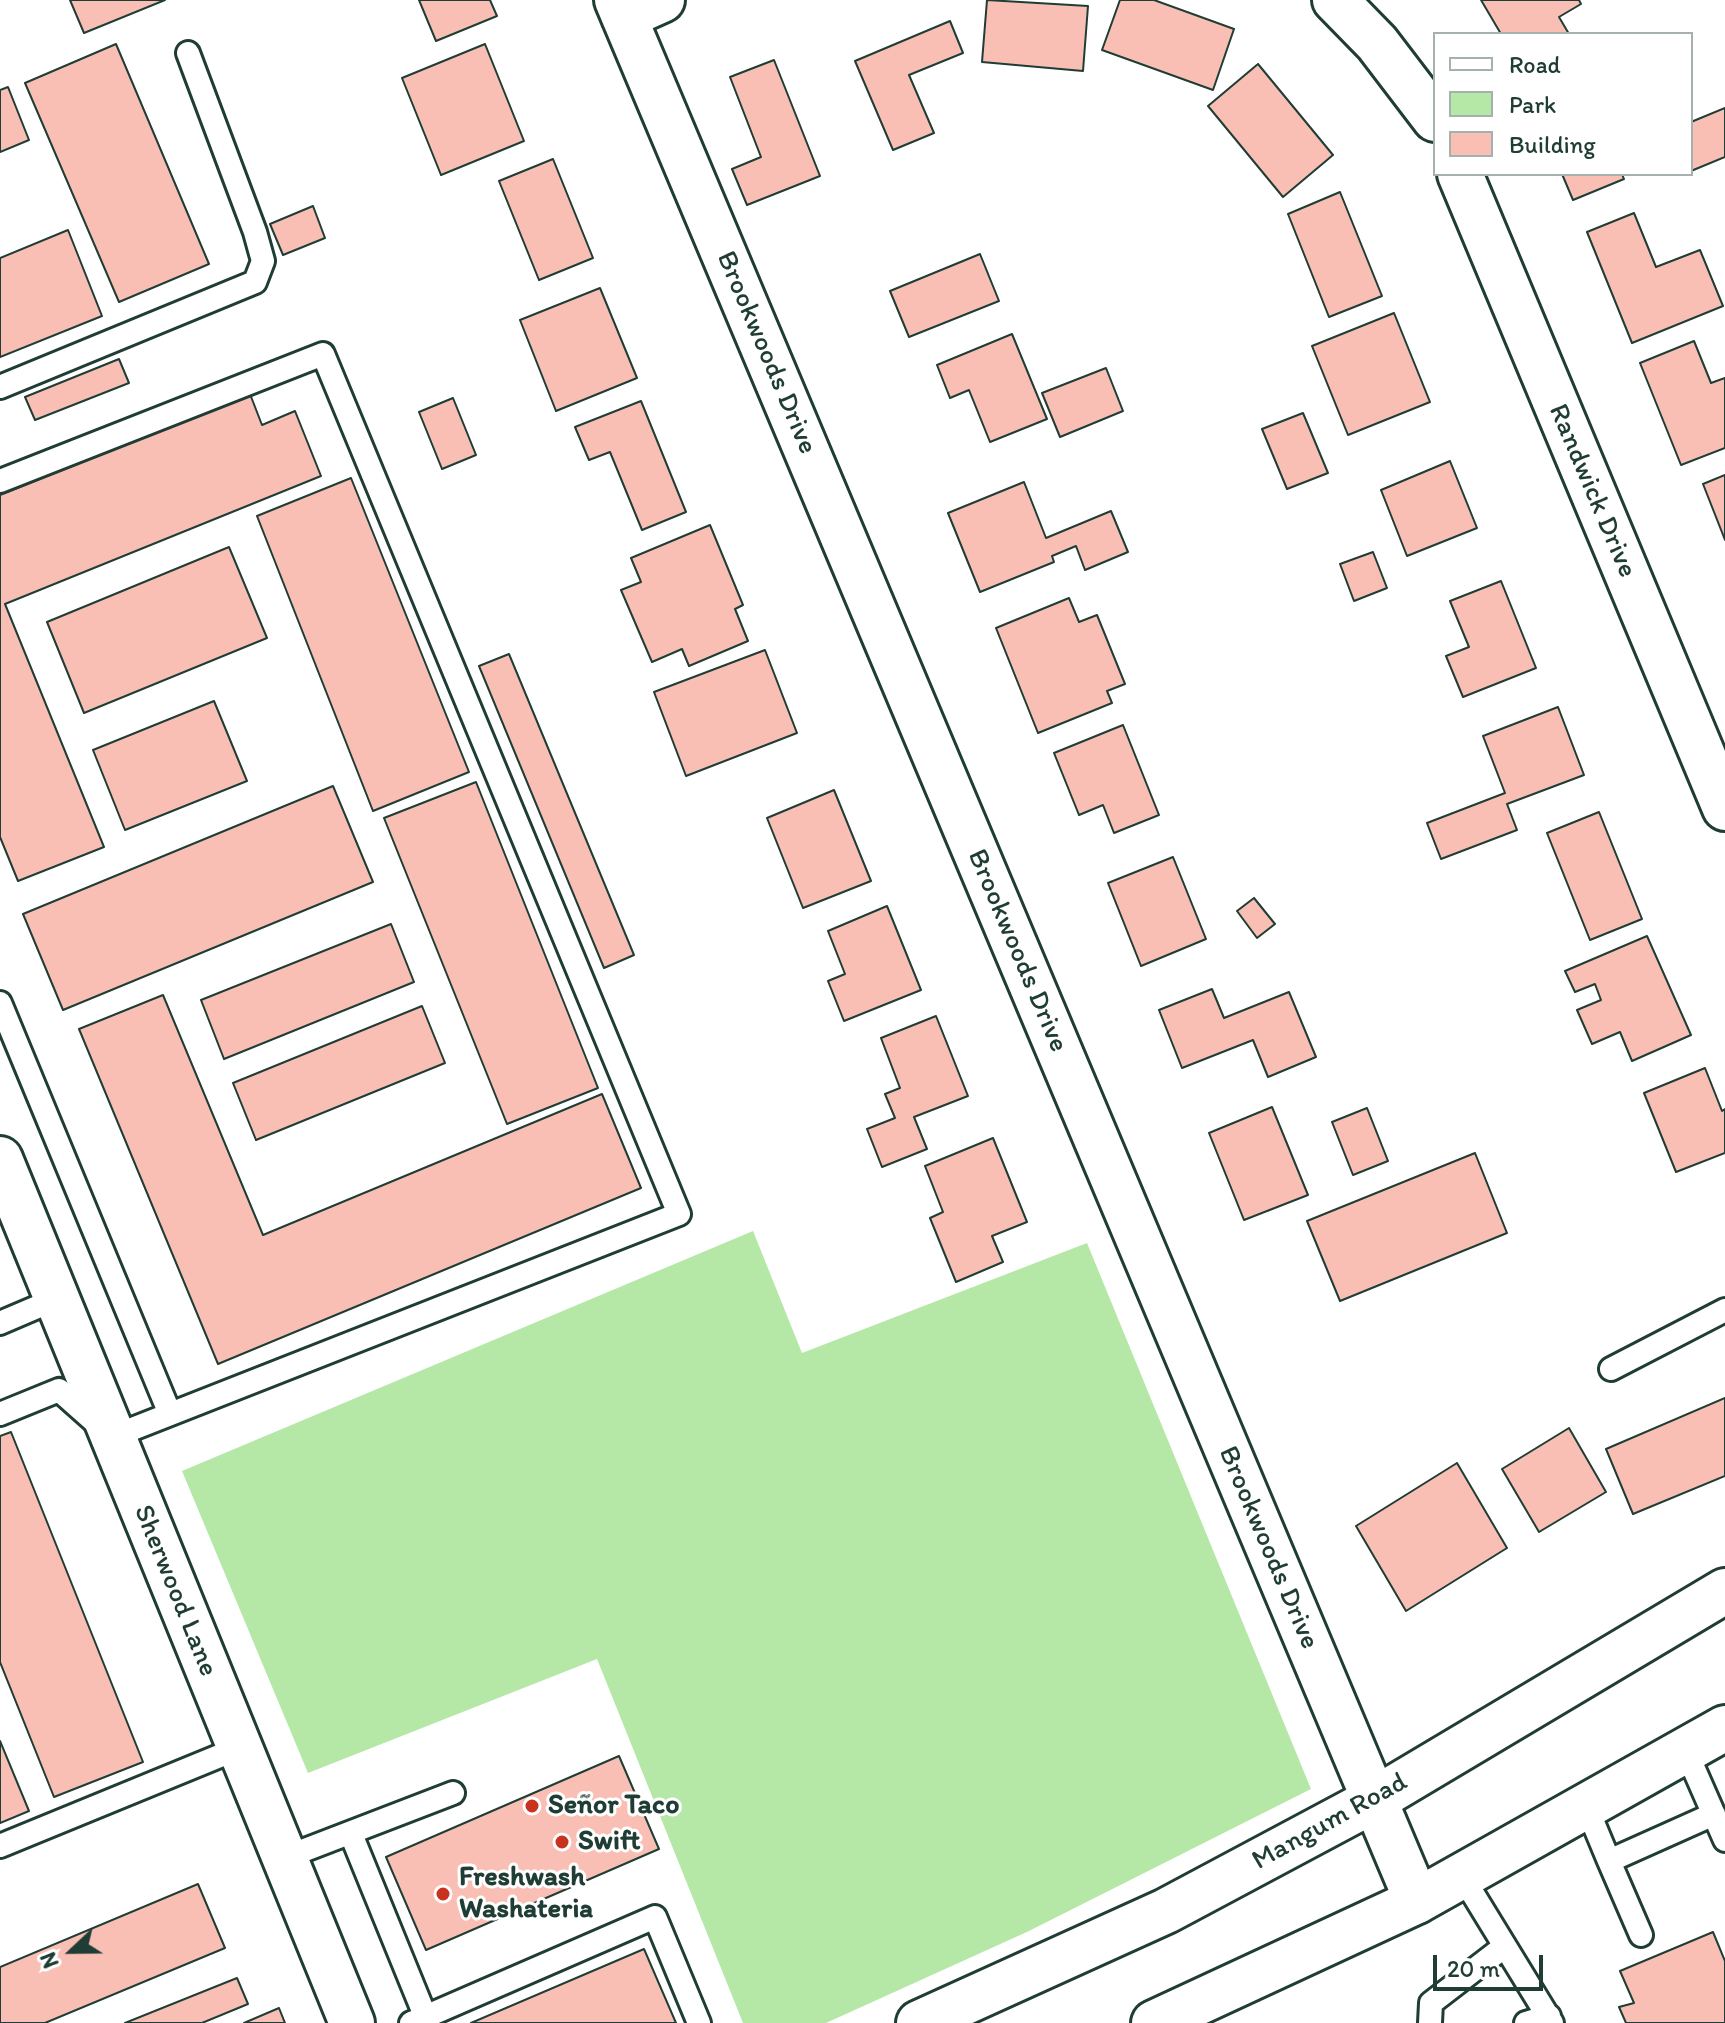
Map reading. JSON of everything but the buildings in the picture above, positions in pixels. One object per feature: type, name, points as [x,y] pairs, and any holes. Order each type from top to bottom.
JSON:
[{"type":"street","points":[[1335,0],[1377,43],[1433,116]]},
{"type":"street","name":"Brookwoods Drive","points":[[634,6],[1417,1901]]},
{"type":"street","name":"Randwick Drive","points":[[1461,176],[1725,808]]},
{"type":"street","name":"Sherwood Lane","points":[[0,1159],[352,2023]]},
{"type":"street","name":"Mangum Road","points":[[919,2023],[1166,1911],[1374,1800],[1725,1591]]},
{"type":"street","points":[[1154,2023],[1417,1901],[1725,1728]]},
{"type":"lane","points":[[0,387],[255,282],[263,261],[255,232],[188,53]]},
{"type":"lane","points":[[0,481],[323,354],[679,1214],[112,1437],[59,1390],[0,1414]]},
{"type":"lane","points":[[0,1003],[5,1031],[170,1414]]},
{"type":"lane","points":[[0,1323],[56,1299]]},
{"type":"lane","points":[[1611,1369],[1725,1310]]},
{"type":"lane","points":[[0,1846],[239,1748]]},
{"type":"lane","points":[[1686,1751],[1725,1840]]},
{"type":"lane","points":[[284,1858],[453,1793]]},
{"type":"lane","points":[[1587,1808],[1641,1935]]},
{"type":"lane","points":[[1609,1861],[1714,1814]]},
{"type":"lane","points":[[351,1834],[421,2021],[655,1917],[699,2023]]},
{"type":"lane","points":[[1462,1876],[1550,2019],[1526,2023]]},
{"type":"lane","points":[[1430,2023],[1431,2003],[1505,1946]]},
{"type":"green space","points":[[753,1231],[802,1353],[1087,1243],[1311,1789],[1029,1931],[826,2023],[743,2023],[597,1659],[308,1773],[182,1471]]},
{"type":"place","name":"Señor Taco","points":[[532,1806]]},
{"type":"place","name":"Swift","points":[[562,1842]]},
{"type":"place","name":"Freshwash Washateria","points":[[443,1894]]}]
